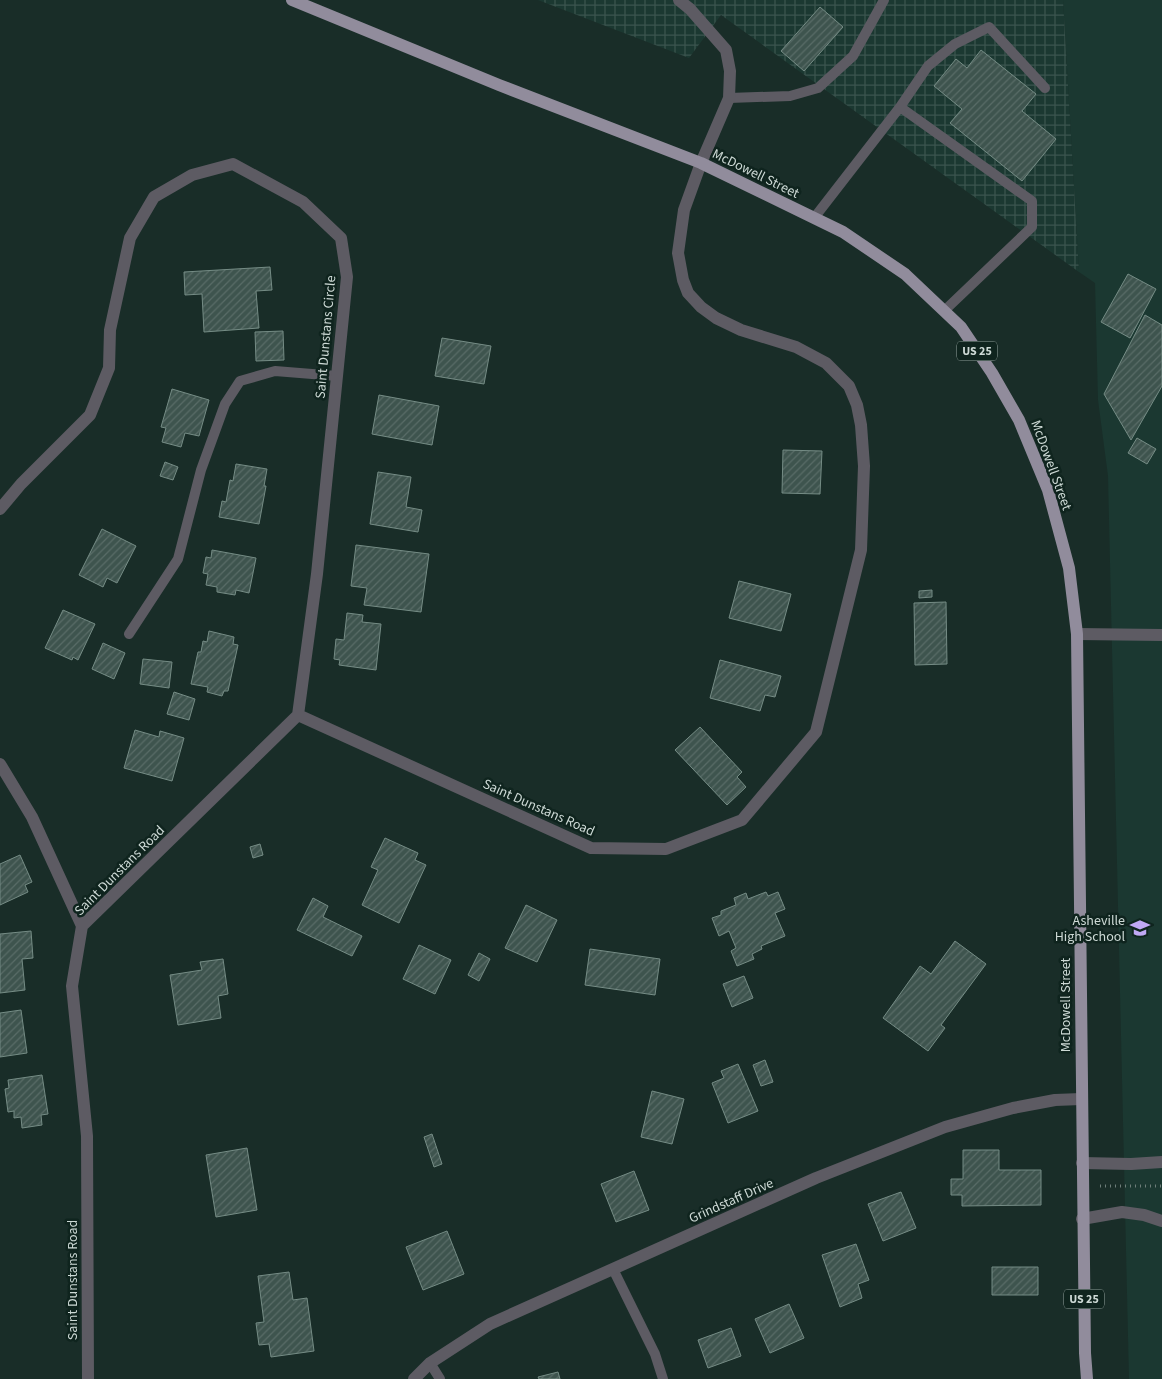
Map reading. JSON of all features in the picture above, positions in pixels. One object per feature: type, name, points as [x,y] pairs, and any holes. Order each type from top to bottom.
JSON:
[{"type":"main road","name":"McDowell Street","points":[[296,2],[499,85],[701,163],[843,232],[905,274],[960,327],[992,373],[1019,420],[1048,490],[1069,568],[1076,634],[1082,1219],[1084,1344],[1087,1379]]},
{"type":"street","points":[[679,0],[696,15],[726,50],[730,71],[729,98]]},
{"type":"street","name":"Saint Dunstans Road","points":[[88,1379],[87,1136],[72,986],[82,926],[298,715],[591,848],[666,849],[742,820],[816,732],[861,550],[864,466],[861,425],[858,405],[849,386],[826,363],[796,347],[741,330],[716,318],[688,294],[682,280],[678,253],[684,210],[701,163],[729,98]]},
{"type":"street","name":"Saint Dunstans Circle","points":[[0,509],[21,484],[90,415],[108,368],[110,330],[130,238],[154,197],[192,175],[233,164],[303,202],[341,238],[347,277],[317,574],[298,715]]},
{"type":"street","points":[[1076,634],[1162,635]]},
{"type":"street","points":[[0,764],[32,817],[82,926]]},
{"type":"street","name":"Grindstaff Drive","points":[[414,1379],[430,1363],[490,1324],[816,1178],[945,1128],[1022,1106],[1055,1100],[1081,1099]]},
{"type":"street","points":[[1082,1163],[1131,1164],[1162,1162]]},
{"type":"street","points":[[1082,1219],[1122,1212],[1144,1215],[1162,1221]]},
{"type":"lane","points":[[729,98],[790,96],[818,88],[853,56],[886,1]]},
{"type":"lane","points":[[814,218],[900,107],[928,66],[955,44],[989,27],[1045,88]]},
{"type":"lane","points":[[900,107],[1032,202],[1032,226],[944,311]]},
{"type":"lane","points":[[129,634],[178,559],[201,470],[225,404],[240,381],[275,370],[337,376]]},
{"type":"lane","points":[[613,1269],[655,1354],[662,1379]]},
{"type":"lane","points":[[430,1363],[440,1379]]},
{"type":"path","points":[[1082,1186],[1162,1186]]},
{"type":"shaded area","points":[[538,0],[1063,0],[1079,272],[721,15],[689,58]]},
{"type":"shaded area","name":"Asheville High School","points":[[1063,0],[1162,0],[1162,1379],[1129,1379],[1108,476],[1098,400],[1095,283],[1079,272]]},
{"type":"building","points":[[820,7],[843,27],[804,71],[781,51]]},
{"type":"building","points":[[981,50],[1036,94],[1022,111],[1056,139],[1022,181],[950,123],[962,109],[934,86],[956,59],[967,68]]},
{"type":"building","points":[[270,267],[272,290],[256,291],[259,328],[204,332],[202,294],[185,295],[184,272]]},
{"type":"building","points":[[1128,274],[1156,289],[1130,338],[1101,322]]},
{"type":"building","points":[[1145,315],[1162,325],[1162,386],[1131,440],[1104,394]]},
{"type":"building","points":[[283,331],[284,360],[256,361],[255,332]]},
{"type":"building","points":[[442,338],[491,346],[484,384],[435,376]]},
{"type":"building","points":[[172,389],[209,400],[199,436],[185,433],[181,447],[162,442],[166,428],[161,427]]},
{"type":"building","points":[[379,395],[439,406],[432,445],[372,434]]},
{"type":"building","points":[[1137,438],[1156,449],[1147,464],[1128,453]]},
{"type":"building","points":[[783,450],[822,451],[820,494],[782,493]]},
{"type":"building","points":[[165,462],[178,467],[173,480],[160,476]]},
{"type":"building","points":[[236,464],[267,469],[259,524],[219,517],[222,501],[226,502],[230,480],[233,481]]},
{"type":"building","points":[[378,472],[411,477],[406,507],[422,510],[418,532],[370,524]]},
{"type":"building","points":[[102,529],[136,546],[117,583],[107,578],[103,587],[79,575]]},
{"type":"building","points":[[356,545],[429,554],[421,612],[364,605],[367,588],[351,586]]},
{"type":"building","points":[[212,550],[256,558],[249,593],[236,590],[235,595],[217,592],[217,587],[206,585],[208,574],[203,573],[206,557],[211,558]]},
{"type":"building","points":[[739,581],[791,594],[781,631],[729,618]]},
{"type":"building","points":[[932,590],[932,597],[919,598],[919,591]]},
{"type":"building","points":[[946,602],[947,664],[915,665],[914,603]]},
{"type":"building","points":[[63,610],[95,624],[78,660],[73,657],[72,660],[45,648]]},
{"type":"building","points":[[347,613],[363,615],[362,622],[381,624],[376,670],[339,665],[340,660],[334,659],[336,639],[344,640]]},
{"type":"building","points":[[209,631],[234,637],[233,644],[238,645],[228,691],[224,691],[222,696],[207,692],[208,687],[191,684],[198,652],[201,652],[203,641],[207,642]]},
{"type":"building","points":[[103,643],[125,653],[114,679],[92,669]]},
{"type":"building","points":[[143,659],[172,662],[169,688],[140,684]]},
{"type":"building","points":[[720,660],[781,676],[775,697],[765,695],[760,711],[710,698]]},
{"type":"building","points":[[174,692],[195,699],[189,720],[167,714]]},
{"type":"building","points":[[700,727],[742,772],[737,777],[746,787],[727,805],[675,750]]},
{"type":"building","points":[[135,730],[159,737],[160,731],[184,738],[172,781],[124,768]]},
{"type":"building","points":[[385,838],[418,853],[415,860],[426,865],[399,923],[362,905],[378,870],[371,867]]},
{"type":"building","points":[[260,844],[263,855],[253,858],[250,847]]},
{"type":"building","points":[[20,855],[32,882],[25,885],[28,892],[0,905],[0,864]]},
{"type":"building","points":[[766,892],[768,896],[778,892],[785,909],[775,913],[785,936],[761,946],[762,949],[752,954],[754,959],[737,966],[731,951],[736,948],[729,931],[719,936],[712,918],[721,915],[721,911],[736,905],[734,898],[746,893],[748,899]]},
{"type":"building","points":[[313,898],[328,906],[323,917],[362,936],[352,956],[297,930]]},
{"type":"building","points":[[526,905],[557,920],[537,962],[505,948]]},
{"type":"building","points":[[31,931],[33,958],[22,959],[25,990],[0,993],[0,934]]},
{"type":"building","points":[[955,941],[986,964],[941,1025],[945,1028],[928,1051],[883,1018],[920,966],[931,974]]},
{"type":"building","points":[[419,945],[451,960],[435,994],[403,979]]},
{"type":"building","points":[[590,949],[660,959],[655,995],[585,985]]},
{"type":"building","points":[[479,953],[490,959],[479,981],[468,975]]},
{"type":"building","points":[[223,959],[228,994],[218,996],[221,1018],[178,1025],[170,975],[202,970],[200,962]]},
{"type":"building","points":[[744,976],[753,998],[732,1007],[723,984]]},
{"type":"building","points":[[21,1010],[27,1053],[0,1057],[0,1013]]},
{"type":"building","points":[[765,1060],[773,1082],[761,1086],[753,1065]]},
{"type":"building","points":[[738,1064],[758,1111],[728,1123],[712,1083],[724,1078],[721,1071]]},
{"type":"building","points":[[42,1075],[48,1114],[41,1115],[42,1125],[22,1128],[21,1117],[14,1118],[14,1111],[8,1112],[5,1089],[9,1088],[8,1080]]},
{"type":"building","points":[[652,1091],[684,1099],[672,1144],[641,1137]]},
{"type":"building","points":[[432,1134],[442,1164],[434,1167],[424,1137]]},
{"type":"building","points":[[247,1148],[257,1210],[216,1217],[206,1155]]},
{"type":"building","points":[[963,1150],[999,1150],[999,1170],[1041,1170],[1041,1205],[962,1206],[962,1195],[951,1195],[951,1179],[963,1179]]},
{"type":"building","points":[[634,1171],[649,1210],[616,1222],[601,1184]]},
{"type":"building","points":[[901,1192],[916,1228],[883,1241],[868,1204]]},
{"type":"building","points":[[447,1231],[464,1274],[423,1290],[406,1247]]},
{"type":"building","points":[[856,1244],[869,1280],[858,1284],[862,1298],[840,1307],[822,1255]]},
{"type":"building","points":[[992,1267],[1038,1267],[1038,1295],[992,1295]]},
{"type":"building","points":[[289,1272],[293,1300],[307,1298],[314,1351],[271,1357],[269,1344],[259,1345],[256,1323],[264,1322],[258,1276]]},
{"type":"building","points":[[789,1304],[804,1338],[770,1353],[755,1319]]},
{"type":"building","points":[[731,1328],[741,1356],[708,1368],[698,1340]]},
{"type":"building","points":[[558,1372],[560,1379],[539,1379],[538,1377]]},
{"type":"place","name":"Asheville High School","points":[[1140,928]]}]
